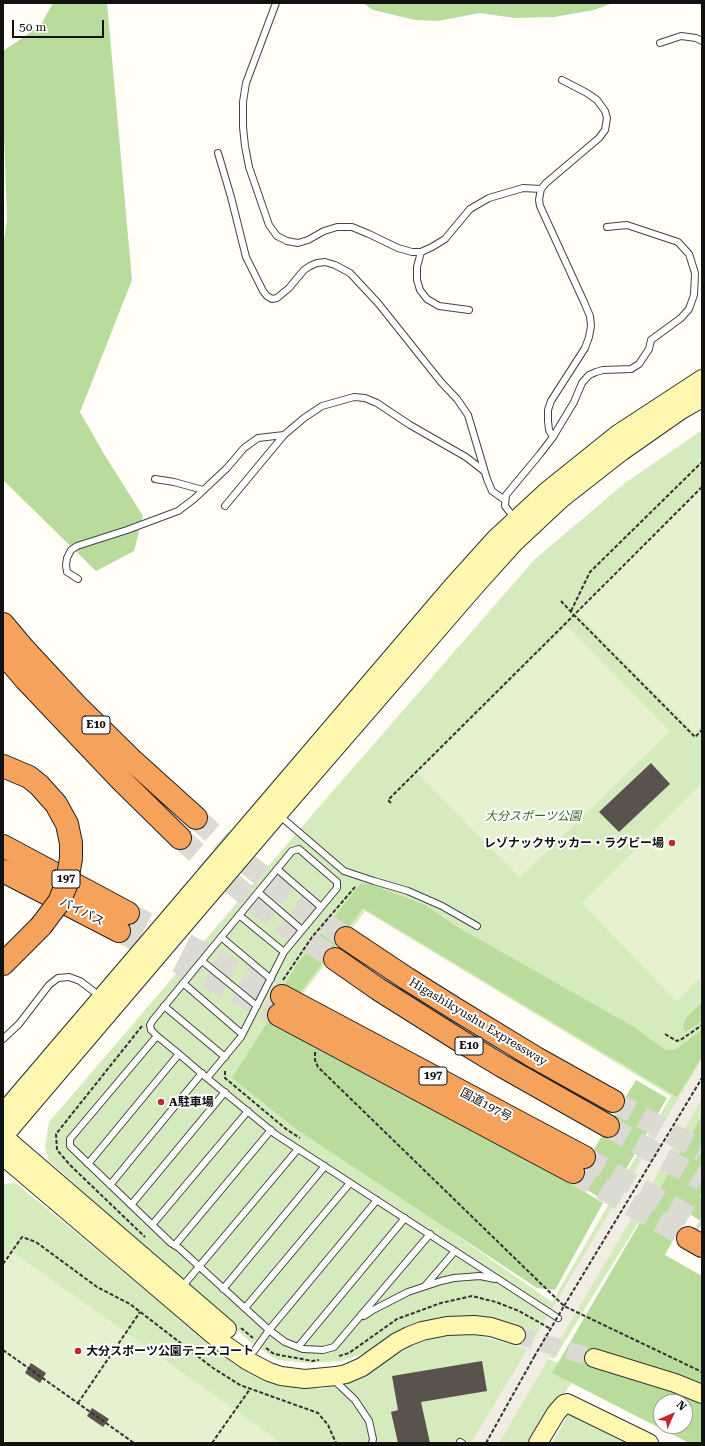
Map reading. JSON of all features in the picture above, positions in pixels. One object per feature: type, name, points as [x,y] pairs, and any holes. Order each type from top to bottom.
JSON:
[{"type":"highway","name":"E10","points":[[3,624],[75,704],[134,762],[196,818]]},
{"type":"highway","name":"E10","points":[[3,653],[26,680],[121,780],[180,838]]},
{"type":"highway","points":[[3,766],[29,777],[44,790],[56,804],[66,824],[71,843],[71,858],[67,883],[59,902],[41,926],[3,964]]},
{"type":"highway","name":"バイパス","points":[[3,846],[124,922],[3,871]]},
{"type":"highway","name":"Higashikyushu Expressway","points":[[346,938],[406,978],[536,1058],[613,1101]]},
{"type":"highway","name":"Higashikyushu Expressway","points":[[334,959],[378,989],[459,1040],[608,1126]]},
{"type":"highway","name":"国道197号","points":[[278,993],[578,1165]]},
{"type":"street","points":[[520,526],[547,491],[618,434],[702,379]]},
{"type":"street","points":[[384,1351],[343,1367],[319,1371],[295,1368],[268,1359],[254,1351],[237,1338],[3,1137],[107,1003],[272,810],[451,588],[496,538],[520,526],[561,499],[621,452],[681,410],[702,398]]},
{"type":"street","points":[[3,1113],[107,1003]]},
{"type":"street","points":[[3,1156],[225,1344],[242,1357],[281,1376],[304,1379],[332,1377],[346,1374],[362,1367],[384,1351],[409,1336],[422,1331],[447,1326],[491,1327],[516,1335]]},
{"type":"street","points":[[594,1358],[675,1383],[702,1394]]},
{"type":"street","points":[[538,1443],[556,1413],[564,1404],[567,1404],[649,1443]]},
{"type":"lane","points":[[276,3],[246,83],[243,102],[243,126],[249,167],[269,225],[277,236],[287,241],[298,243],[337,227],[352,227],[398,248],[412,252],[421,252],[445,239],[470,209],[489,198],[523,188],[541,189]]},
{"type":"lane","points":[[660,43],[681,36],[696,38],[702,41]]},
{"type":"lane","points":[[553,437],[549,430],[548,421],[548,410],[551,401],[585,348],[589,338],[591,326],[590,316],[540,206],[539,200],[541,189],[546,183],[599,138],[605,130],[607,118],[605,111],[597,100],[562,80]]},
{"type":"lane","points":[[218,154],[231,197],[246,257],[267,296],[272,299],[277,298],[289,288],[304,270],[317,263],[325,262],[335,265],[350,273],[378,303],[441,382],[457,399],[468,415],[484,471],[492,491],[505,500]]},
{"type":"lane","points":[[520,526],[505,506],[506,495],[553,437],[567,414],[582,383],[589,375],[603,370],[631,369],[639,364],[649,349],[651,340],[681,318],[689,308],[694,295],[694,273],[689,254],[678,242],[627,225],[607,227]]},
{"type":"lane","points":[[421,252],[417,280],[420,290],[427,299],[439,306],[468,310]]},
{"type":"lane","points":[[225,506],[284,435],[304,418],[322,406],[354,397],[365,398],[377,402],[410,425],[466,457],[484,471]]},
{"type":"lane","points":[[78,579],[67,572],[67,558],[71,550],[77,546],[178,511],[227,468],[244,448],[258,438],[284,435]]},
{"type":"lane","points":[[154,479],[174,482],[203,490]]},
{"type":"lane","points":[[272,810],[344,871],[374,882],[408,891],[442,906],[477,926]]},
{"type":"lane","points":[[278,993],[284,952],[337,888],[338,884],[336,880],[299,849],[292,850],[220,937],[164,1006],[150,1025],[151,1030],[271,1130],[298,1149],[503,1282],[559,1315]]},
{"type":"lane","points":[[276,869],[321,907]]},
{"type":"lane","points":[[336,880],[344,871]]},
{"type":"lane","points":[[258,892],[302,930]]},
{"type":"lane","points":[[239,915],[284,952]]},
{"type":"lane","points":[[220,937],[278,993]]},
{"type":"lane","points":[[202,960],[256,1006]]},
{"type":"lane","points":[[3,1039],[19,1024],[49,985],[58,978],[69,977],[80,981],[107,1003]]},
{"type":"lane","points":[[183,983],[242,1034]]},
{"type":"lane","points":[[110,1185],[205,1076],[225,1057],[242,1034],[256,1006],[278,993]]},
{"type":"lane","points":[[164,1006],[225,1057]]},
{"type":"lane","points":[[157,1036],[69,1142],[72,1149],[171,1243],[200,1266],[268,1330],[285,1342],[298,1347],[308,1350],[329,1349],[337,1344],[430,1234]]},
{"type":"lane","points":[[88,1164],[179,1054]]},
{"type":"lane","points":[[131,1205],[225,1092]]},
{"type":"lane","points":[[152,1225],[248,1111]]},
{"type":"lane","points":[[175,1245],[271,1130]]},
{"type":"lane","points":[[180,1289],[298,1149]]},
{"type":"lane","points":[[224,1288],[325,1166]]},
{"type":"lane","points":[[245,1308],[350,1183]]},
{"type":"lane","points":[[254,1351],[268,1330],[377,1200]]},
{"type":"lane","points":[[298,1347],[405,1218]]},
{"type":"lane","points":[[425,1286],[455,1251]]},
{"type":"lane","points":[[356,1322],[392,1299],[425,1286],[454,1278],[480,1276],[503,1282]]},
{"type":"lane","points":[[332,1377],[355,1400],[369,1421],[373,1439],[372,1443]]},
{"type":"path","points":[[571,611],[590,572],[702,462]]},
{"type":"path","points":[[391,803],[388,800],[702,487]]},
{"type":"path","points":[[561,601],[695,737],[702,730]]},
{"type":"path","points":[[278,993],[312,938],[355,887]]},
{"type":"path","points":[[665,1034],[677,1041],[702,1025]]},
{"type":"path","points":[[315,1051],[315,1060],[318,1067],[564,1306],[702,1372]]},
{"type":"path","points":[[228,1067],[224,1073],[225,1078],[286,1129],[306,1142]]},
{"type":"path","points":[[486,1443],[564,1306],[702,1078]]},
{"type":"path","points":[[3,1264],[22,1237],[36,1242],[96,1287],[130,1304],[214,1368],[240,1385],[318,1413],[328,1425],[336,1443]]},
{"type":"path","points":[[557,1309],[559,1315]]},
{"type":"path","points":[[78,1403],[140,1312]]},
{"type":"path","points":[[3,1351],[134,1443]]},
{"type":"path","points":[[212,1443],[250,1389]]},
{"type":"green space","points":[[53,3],[107,3],[132,280],[80,412],[104,454],[143,516],[134,551],[96,571],[3,480],[3,247],[7,220],[3,105],[3,51],[40,26]]},
{"type":"green space","points":[[363,3],[613,3],[594,10],[554,17],[515,18],[480,13],[438,21],[415,20],[373,10]]},
{"type":"green space","name":"大分スポーツ公園","points":[[702,430],[702,1120],[554,1359],[526,1346],[545,1313],[531,1336],[490,1322],[376,1349],[342,1361],[311,1363],[277,1360],[249,1341],[49,1161],[45,1147],[49,1122],[318,808],[535,559],[625,483]],"holes":[[[365,911],[671,1096],[552,1302],[366,1172],[239,1078]]]},
{"type":"green space","points":[[702,486],[702,725],[695,733],[575,612]]},
{"type":"green space","points":[[567,626],[670,731],[520,878],[417,773]]},
{"type":"green space","name":"レゾナックサッカー・ラグビー場","points":[[702,783],[702,976],[677,1002],[582,903]]},
{"type":"green space","points":[[361,883],[373,885],[425,905],[459,928],[634,1027],[665,1050],[675,1050],[702,1030],[702,1057],[677,1097],[363,908],[280,1020],[268,1014],[297,964]]},
{"type":"green space","points":[[702,1002],[702,1021],[687,1031],[684,1031],[683,1026],[685,1019]]},
{"type":"green space","points":[[271,1017],[524,1155],[603,1203],[555,1290],[537,1288],[296,1129],[232,1078]]},
{"type":"green space","points":[[636,1080],[667,1098],[607,1202],[574,1182]]},
{"type":"green space","points":[[702,1116],[702,1193],[700,1196],[702,1198],[702,1222],[688,1213],[665,1255],[702,1276],[702,1443],[689,1443],[671,1434],[693,1434],[693,1394],[653,1394],[653,1425],[552,1373]]},
{"type":"green space","points":[[16,1183],[234,1364],[269,1381],[321,1389],[351,1381],[419,1342],[466,1332],[525,1348],[578,1372],[534,1443],[3,1443],[3,1184]]},
{"type":"green space","name":"大分スポーツ公園テニスコート","points":[[10,1250],[282,1443],[3,1443],[3,1259]]},
{"type":"green space","points":[[569,1413],[629,1443],[552,1443]]},
{"type":"shaded area","points":[[702,1059],[702,1099],[499,1443],[471,1443]]},
{"type":"building","points":[[651,763],[670,784],[619,832],[599,812]]},
{"type":"building","points":[[482,1361],[487,1391],[421,1402],[430,1443],[398,1443],[391,1412],[398,1410],[392,1376]]},
{"type":"building","points":[[31,1363],[46,1373],[40,1383],[25,1373]]},
{"type":"building","points":[[92,1408],[109,1419],[103,1427],[87,1416]]},
{"type":"tunnel","points":[[196,818],[246,863],[295,902],[346,938]]},
{"type":"tunnel","points":[[180,838],[235,886],[281,923],[335,959]]},
{"type":"tunnel","points":[[128,913],[282,996]]},
{"type":"tunnel","points":[[119,931],[279,1015]]},
{"type":"tunnel","points":[[613,1101],[702,1151]]},
{"type":"tunnel","points":[[608,1126],[702,1180]]},
{"type":"tunnel","points":[[584,1157],[702,1224]]},
{"type":"tunnel","points":[[573,1172],[688,1238]]},
{"type":"tunnel","points":[[516,1335],[594,1358]]},
{"type":"place","name":"レゾナックサッカー・ラグビー場","points":[[672,843]]},
{"type":"place","name":"A駐車場","points":[[161,1102]]},
{"type":"place","name":"大分スポーツ公園テニスコート","points":[[78,1351]]}]
